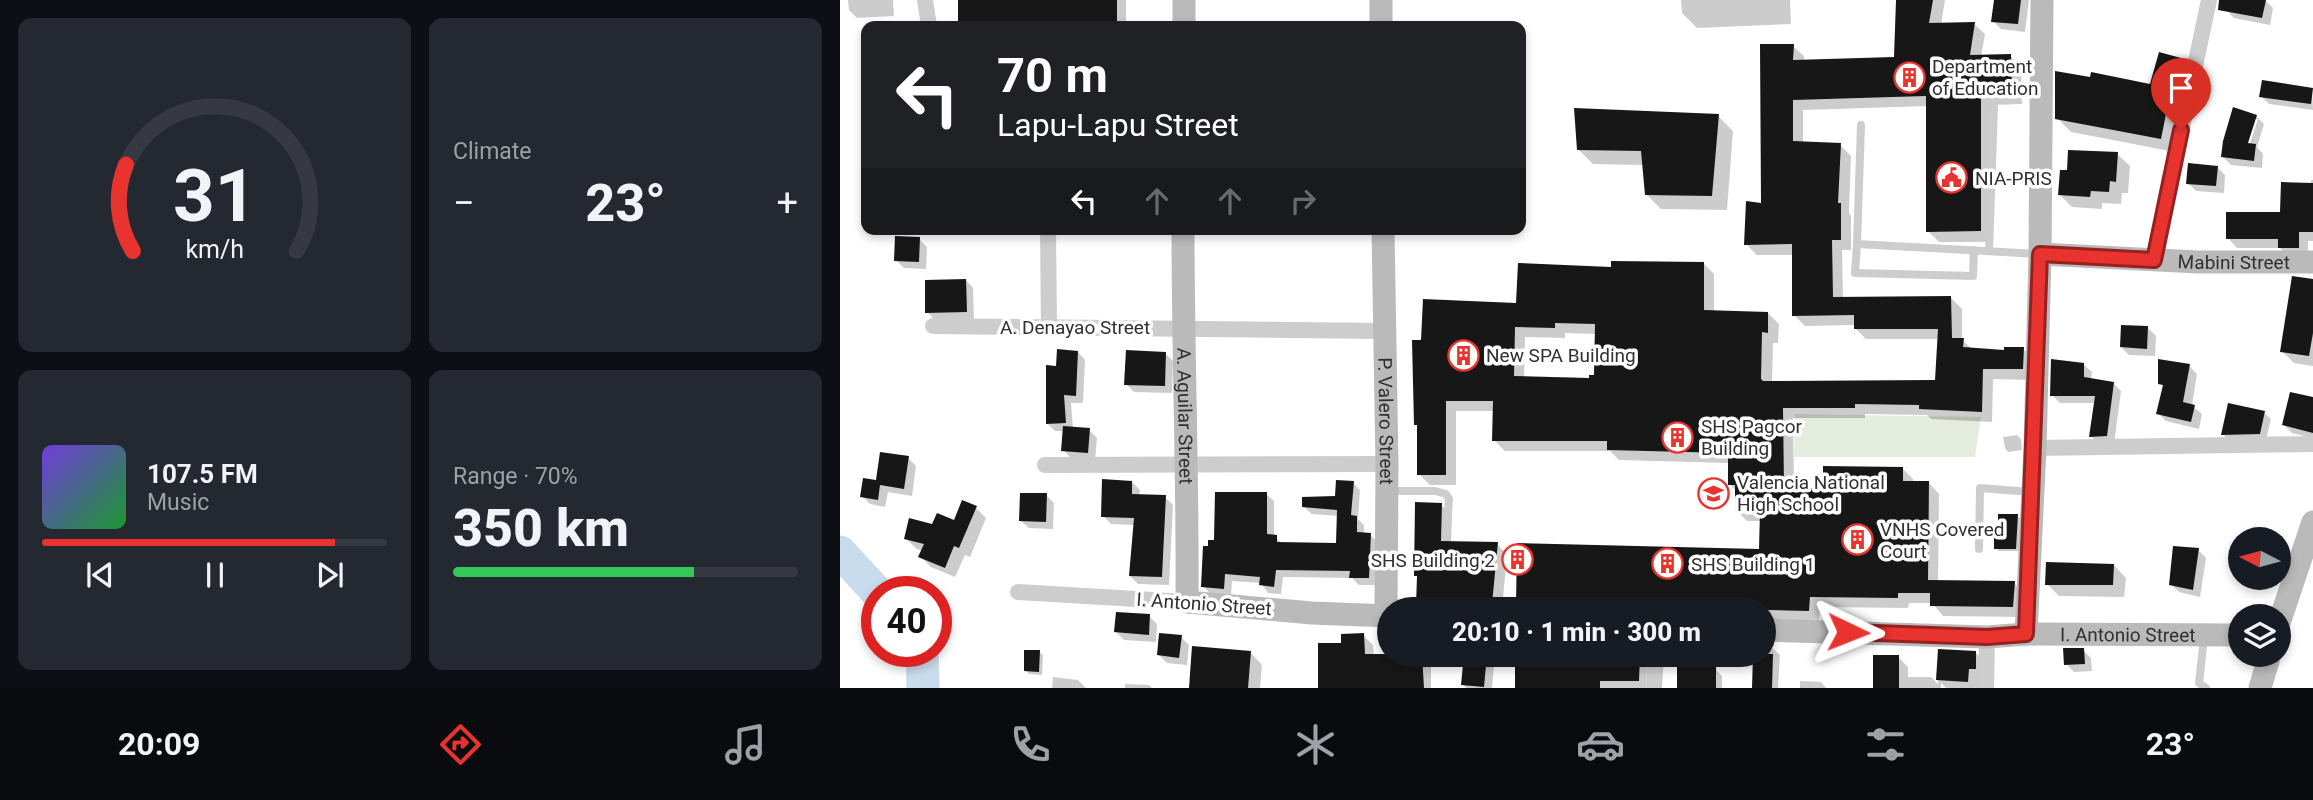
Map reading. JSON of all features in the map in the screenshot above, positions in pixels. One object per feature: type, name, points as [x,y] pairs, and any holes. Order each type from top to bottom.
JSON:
[{"type":"street","points":[[925,0],[928,21]]},
{"type":"street","points":[[1184,0],[1184,21]]},
{"type":"street","points":[[1381,0],[1381,21]]},
{"type":"street","points":[[2026,634],[2035,448],[2040,254],[2042,0]]},
{"type":"street","points":[[2154,260],[2209,0]]},
{"type":"street","points":[[1048,235],[1049,327]]},
{"type":"street","name":"A. Aguilar Street","points":[[1183,235],[1188,465],[1187,602]]},
{"type":"street","name":"P. Valero Street","points":[[1383,235],[1388,597]]},
{"type":"street","name":"Mabini Street","points":[[2040,254],[2154,260],[2313,262]]},
{"type":"street","name":"A. Denayao Street","points":[[933,326],[1385,331]]},
{"type":"street","points":[[2035,448],[2313,444]]},
{"type":"street","points":[[1045,465],[1387,464]]},
{"type":"street","points":[[2285,604],[2313,522]]},
{"type":"street","name":"I. Antonio Street","points":[[1018,592],[1312,613],[1377,615]]},
{"type":"street","name":"I. Antonio Street","points":[[1776,630],[1987,637],[2026,634],[2228,635]]},
{"type":"street","points":[[1986,688],[1987,637]]},
{"type":"street","points":[[1654,688],[1655,667]]},
{"type":"street","points":[[2260,688],[2266,667]]},
{"type":"lane","points":[[1989,251],[1994,107]]},
{"type":"lane","points":[[1861,125],[1855,273],[1973,276],[1973,250]]},
{"type":"lane","points":[[1857,244],[2040,254]]},
{"type":"lane","points":[[1979,549],[1980,488],[2032,492]]},
{"type":"lane","points":[[1387,491],[1435,491],[1447,494],[1447,528]]},
{"type":"lane","points":[[2204,635],[2199,683],[2206,688]]},
{"type":"green space","points":[[1795,414],[1981,417],[1975,457],[1794,457]]},
{"type":"building","points":[[958,0],[1117,0],[1117,21],[958,21]]},
{"type":"building","points":[[1896,0],[1933,0],[1929,23],[1975,22],[1970,55],[2011,54],[2012,94],[1981,94],[1981,231],[1926,232],[1926,96],[1793,100],[1793,141],[1841,143],[1838,203],[1841,203],[1841,240],[1832,240],[1833,297],[1951,296],[1952,338],[1964,338],[1963,347],[2004,350],[2004,347],[2024,347],[2023,369],[1983,369],[1982,412],[1919,409],[1919,405],[1855,404],[1855,408],[1783,408],[1784,487],[1815,488],[1815,483],[1823,483],[1823,466],[1903,467],[1903,481],[1929,481],[1928,580],[2015,581],[2013,607],[1930,606],[1930,593],[1898,593],[1898,598],[1810,597],[1809,611],[1776,610],[1776,597],[1516,597],[1517,543],[1759,549],[1760,511],[1735,511],[1735,485],[1728,485],[1728,453],[1607,450],[1607,441],[1492,441],[1493,401],[1446,401],[1446,475],[1417,475],[1412,340],[1421,340],[1423,299],[1516,303],[1518,263],[1611,267],[1611,261],[1704,262],[1704,310],[1768,312],[1768,333],[1762,332],[1763,381],[1935,380],[1938,329],[1854,329],[1854,315],[1792,316],[1792,244],[1744,245],[1746,201],[1761,203],[1760,44],[1794,44],[1793,60],[1894,57]],"holes":[[[1555,323],[1595,324],[1594,375],[1589,375],[1589,378],[1514,376],[1515,327],[1555,328]]]},
{"type":"building","points":[[1994,0],[2021,0],[2018,24],[1991,22]]},
{"type":"building","points":[[2219,0],[2266,0],[2262,18],[2218,10]]},
{"type":"building","points":[[2159,52],[2181,58],[2173,79],[2161,139],[2055,119],[2055,71],[2090,77],[2091,72],[2150,84]]},
{"type":"building","points":[[2262,80],[2313,88],[2311,104],[2259,97]]},
{"type":"building","points":[[2233,107],[2257,115],[2248,143],[2256,144],[2254,161],[2221,157]]},
{"type":"building","points":[[1574,108],[1719,114],[1712,196],[1645,195],[1641,151],[1577,150]]},
{"type":"building","points":[[2068,150],[2118,152],[2116,182],[2110,181],[2109,192],[2091,191],[2090,197],[2058,195],[2060,170],[2067,170]]},
{"type":"building","points":[[2188,163],[2218,166],[2216,186],[2186,184]]},
{"type":"building","points":[[2281,182],[2313,183],[2313,232],[2299,232],[2299,248],[2278,248],[2278,239],[2226,239],[2226,212],[2280,212]]},
{"type":"building","points":[[895,236],[920,237],[919,262],[894,261]]},
{"type":"building","points":[[2292,276],[2313,279],[2313,333],[2309,356],[2280,352]]},
{"type":"building","points":[[966,279],[967,312],[925,313],[925,280]]},
{"type":"building","points":[[2121,325],[2148,326],[2147,349],[2120,347]]},
{"type":"building","points":[[1057,349],[1078,351],[1076,396],[1064,395],[1066,423],[1046,424],[1046,365],[1056,366]]},
{"type":"building","points":[[1126,350],[1166,352],[1165,386],[1124,385]]},
{"type":"building","points":[[2051,359],[2084,363],[2084,377],[2114,382],[2107,436],[2089,437],[2095,396],[2050,396]]},
{"type":"building","points":[[2158,359],[2190,364],[2183,402],[2195,405],[2191,422],[2156,414],[2163,385],[2158,384]]},
{"type":"building","points":[[2290,392],[2313,397],[2313,433],[2282,425]]},
{"type":"building","points":[[2228,403],[2265,411],[2260,434],[2221,435]]},
{"type":"building","points":[[1063,426],[1090,428],[1088,453],[1061,451]]},
{"type":"building","points":[[880,452],[909,456],[904,489],[880,485],[878,500],[860,497],[863,478],[876,480]]},
{"type":"building","points":[[1102,479],[1132,481],[1132,494],[1166,495],[1162,577],[1129,576],[1134,518],[1101,517]]},
{"type":"building","points":[[1336,480],[1354,481],[1351,515],[1357,516],[1357,532],[1371,533],[1369,578],[1349,578],[1350,571],[1276,570],[1274,587],[1259,585],[1260,577],[1225,574],[1224,589],[1201,587],[1203,546],[1208,546],[1208,540],[1214,540],[1215,492],[1267,492],[1267,534],[1277,535],[1277,542],[1336,543],[1337,510],[1302,507],[1302,497],[1335,496]]},
{"type":"building","points":[[1020,493],[1047,493],[1046,522],[1019,521]]},
{"type":"building","points":[[962,500],[977,506],[959,548],[954,546],[945,568],[918,557],[924,544],[904,539],[909,518],[932,524],[937,513],[954,520]]},
{"type":"building","points":[[1415,502],[1442,503],[1441,541],[1498,542],[1493,597],[1416,597],[1417,576],[1414,576]]},
{"type":"building","points":[[1998,514],[2018,514],[2016,549],[1994,549],[1994,533],[1998,533]]},
{"type":"building","points":[[2173,546],[2199,548],[2193,590],[2169,585]]},
{"type":"building","points":[[2046,562],[2114,564],[2113,585],[2045,585]]},
{"type":"building","points":[[1116,612],[1150,614],[1149,635],[1114,632]]},
{"type":"building","points":[[1159,633],[1182,635],[1179,658],[1157,655]]},
{"type":"building","points":[[1364,633],[1365,654],[1377,654],[1377,667],[1423,667],[1424,688],[1318,688],[1318,643],[1341,643],[1341,634]]},
{"type":"building","points":[[1192,646],[1251,651],[1248,688],[1189,688]]},
{"type":"building","points":[[2063,648],[2084,648],[2085,664],[2064,665]]},
{"type":"building","points":[[1938,649],[1976,651],[1976,669],[1969,669],[1968,682],[1936,680]]},
{"type":"building","points":[[1024,650],[1040,650],[1039,672],[1024,671]]},
{"type":"building","points":[[1873,655],[1899,655],[1899,688],[1873,688]]},
{"type":"building","points":[[1463,667],[1486,667],[1484,687],[1461,685]]},
{"type":"building","points":[[1515,667],[1640,667],[1639,681],[1600,681],[1600,688],[1515,688]]},
{"type":"building","points":[[1677,667],[1716,667],[1716,688],[1677,688]]},
{"type":"building","points":[[1753,667],[1773,667],[1772,688],[1752,688]]},
{"type":"waterway","points":[[840,552],[862,576]]},
{"type":"waterway","points":[[922,667],[923,688]]},
{"type":"place","name":"Department of Education","points":[[1909,77]]},
{"type":"place","name":"NIA-PRIS","points":[[1952,178]]},
{"type":"place","name":"New SPA Building","points":[[1463,355]]},
{"type":"place","name":"SHS Pagcor Building","points":[[1678,437]]},
{"type":"place","name":"Valencia National High School","points":[[1714,493]]},
{"type":"place","name":"VNHS Covered Court","points":[[1857,540]]},
{"type":"place","name":"SHS Building 2","points":[[1518,560]]},
{"type":"place","name":"SHS Building 1","points":[[1668,564]]},
{"type":"route","points":[[1848,632],[1987,637],[2026,634],[2035,448],[2040,254],[2154,260],[2181,130]]}]
